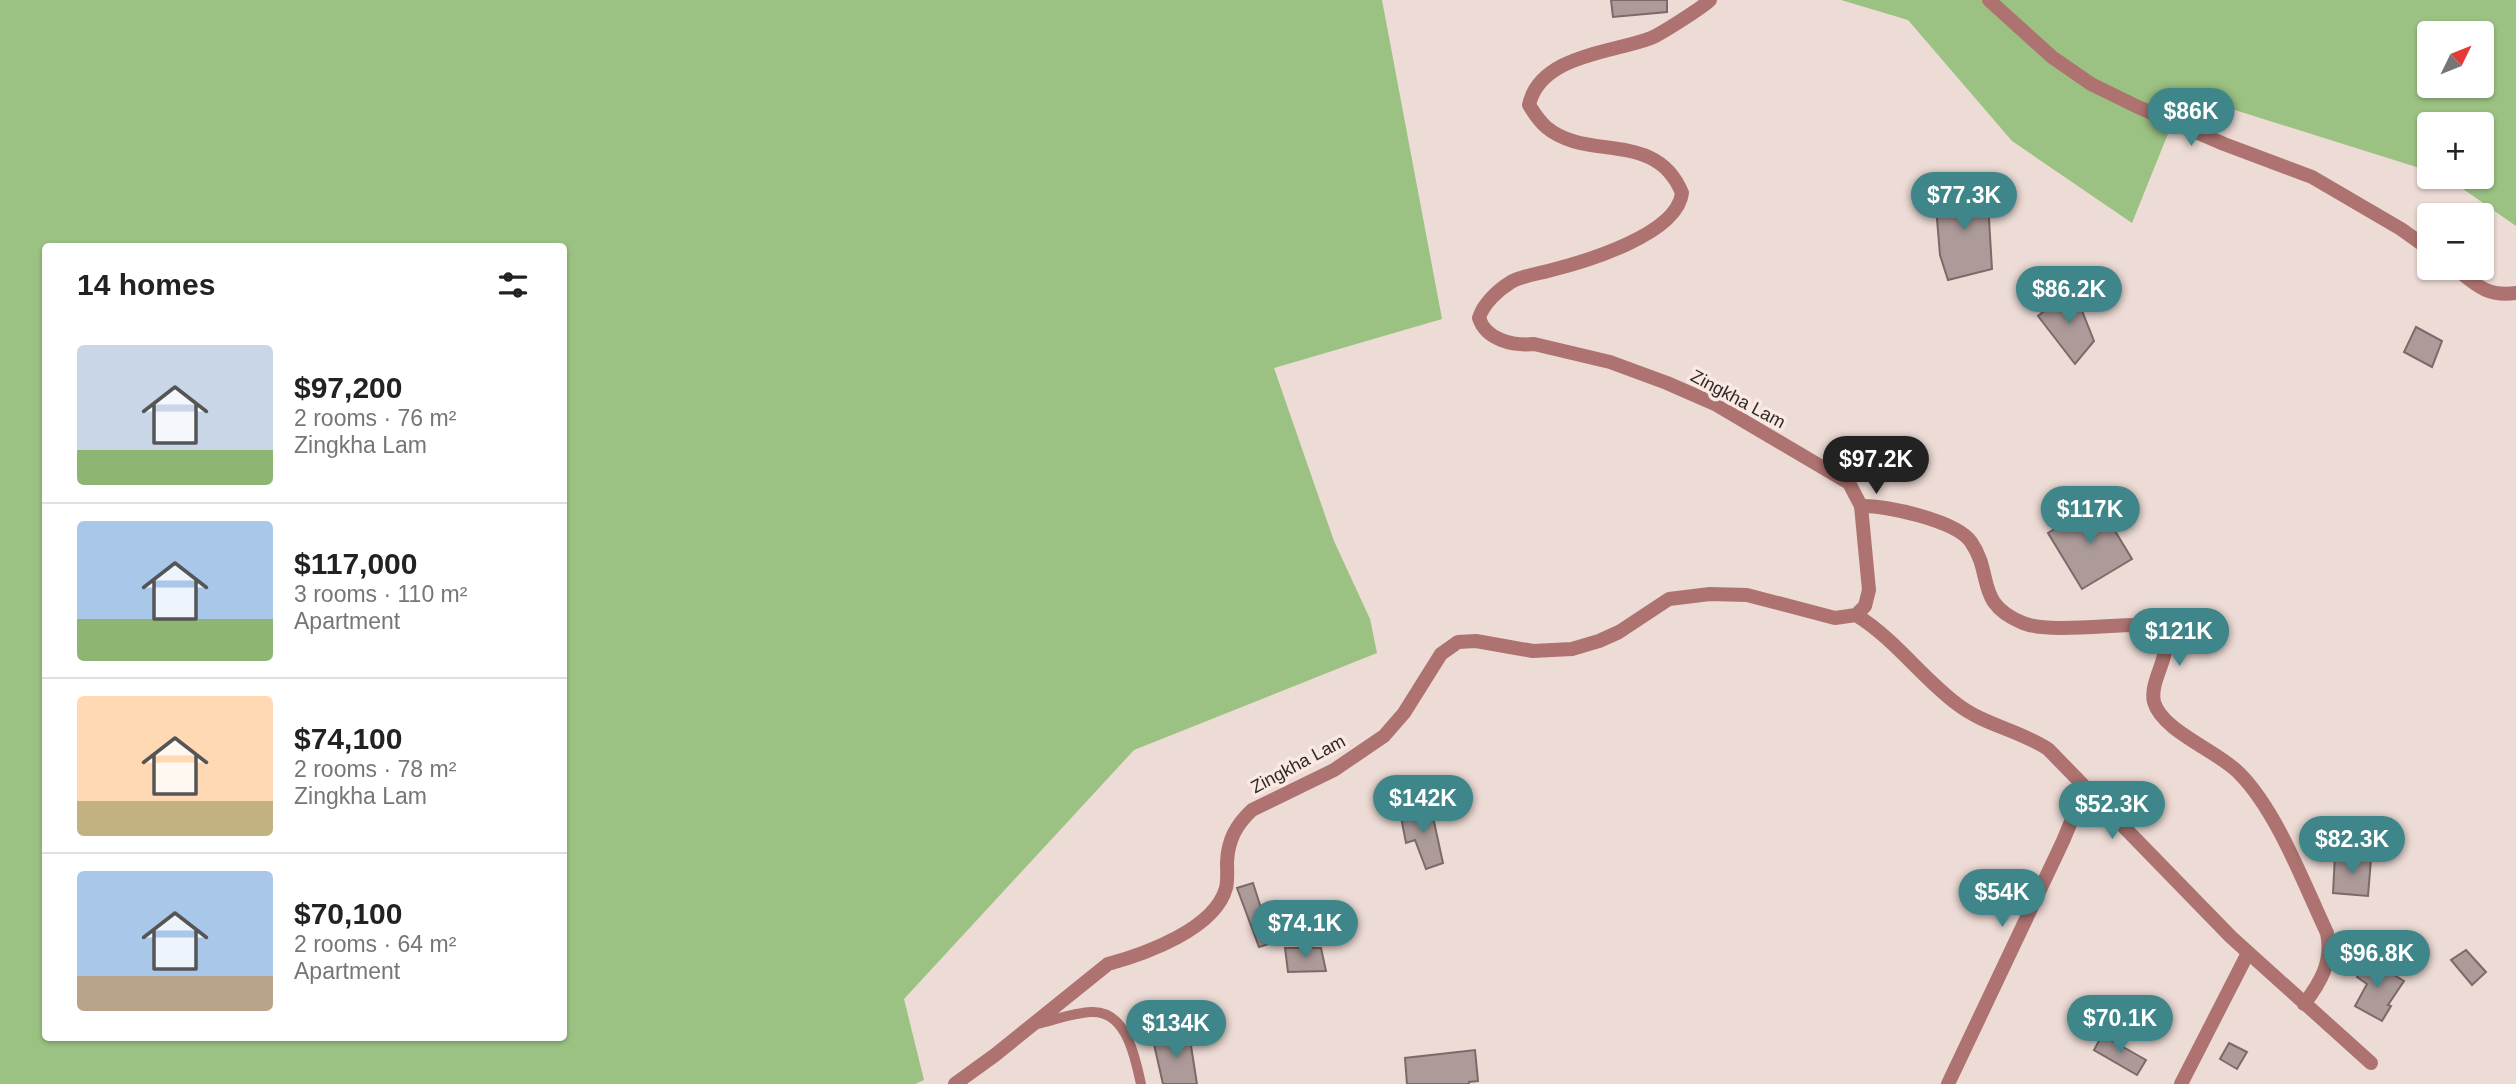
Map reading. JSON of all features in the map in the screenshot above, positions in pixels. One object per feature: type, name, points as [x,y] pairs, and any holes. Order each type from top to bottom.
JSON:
[{"type":"street","name":"Zingkha Lam","points":[[955,1084],[1108,964],[1174,939],[1216,909],[1227,885],[1227,854],[1231,838],[1243,818],[1252,810],[1334,771],[1384,736],[1404,713],[1441,654],[1458,642],[1476,641],[1532,651],[1572,649],[1619,632],[1669,599],[1710,594],[1747,595],[1835,618],[1856,615],[1865,606],[1869,590],[1861,506],[1849,483],[1837,474],[1715,404],[1667,383],[1610,362],[1534,344],[1509,342],[1490,335],[1481,325],[1479,318],[1491,299],[1511,282],[1600,255],[1655,229],[1678,209],[1682,193],[1671,171],[1661,163],[1637,152],[1558,135],[1538,120],[1530,105],[1534,90],[1539,84],[1564,65],[1650,38],[1710,0]]},
{"type":"street","points":[[1989,0],[2052,57],[2091,84],[2224,144],[2312,177],[2417,240]]},
{"type":"street","points":[[2471,280],[2494,294],[2516,293]]},
{"type":"street","points":[[1861,506],[1887,508],[1959,530],[1969,538],[1976,549],[1991,599],[2004,612],[2023,623],[2045,628],[2136,625],[2150,627],[2159,632],[2165,649],[2153,696],[2158,712],[2177,730],[2227,762],[2255,791],[2328,933],[2330,954],[2327,968],[2318,986],[2304,1004]]},
{"type":"street","points":[[1856,615],[1890,640],[1959,706],[1981,719],[2032,738],[2048,749],[2248,953],[2371,1063]]},
{"type":"street","points":[[1948,1084],[2063,841],[2085,788]]},
{"type":"street","points":[[2181,1084],[2248,953]]},
{"type":"lane","points":[[1031,1025],[1095,1012],[1114,1019],[1133,1050],[1141,1084]]},
{"type":"green space","points":[[0,0],[1382,0],[1442,319],[1274,368],[1334,541],[1370,619],[1377,653],[1134,750],[904,999],[924,1080],[915,1084],[0,1084]]},
{"type":"green space","points":[[1841,0],[2516,0],[2516,226],[2494,211],[2494,203],[2483,203],[2463,189],[2494,189],[2494,112],[2417,112],[2417,167],[2184,94],[2132,223],[2012,141],[1908,20]]},
{"type":"building","points":[[1611,0],[1667,0],[1667,12],[1613,17]]},
{"type":"building","points":[[1987,186],[1992,269],[1948,280],[1940,255],[1935,195]]},
{"type":"building","points":[[2073,288],[2094,341],[2075,364],[2038,316]]},
{"type":"building","points":[[2416,327],[2442,341],[2432,367],[2404,352]]},
{"type":"building","points":[[2098,503],[2132,559],[2082,589],[2048,533]]},
{"type":"building","points":[[1431,808],[1443,863],[1426,869],[1415,840],[1406,843],[1400,812]]},
{"type":"building","points":[[2335,855],[2371,859],[2368,896],[2333,893]]},
{"type":"building","points":[[1253,883],[1272,943],[1259,947],[1237,888]]},
{"type":"building","points":[[1285,948],[1321,948],[1326,971],[1288,972]]},
{"type":"building","points":[[2466,950],[2486,972],[2472,985],[2451,960]]},
{"type":"building","points":[[2368,959],[2404,981],[2388,1005],[2391,1006],[2382,1021],[2355,1006],[2367,984],[2357,977]]},
{"type":"building","points":[[1189,1033],[1197,1084],[1163,1084],[1153,1040]]},
{"type":"building","points":[[2102,1035],[2146,1060],[2137,1075],[2094,1050]]},
{"type":"building","points":[[2229,1043],[2247,1052],[2237,1069],[2220,1059]]},
{"type":"building","points":[[1475,1050],[1478,1081],[1469,1084],[1407,1084],[1405,1058]]}]
